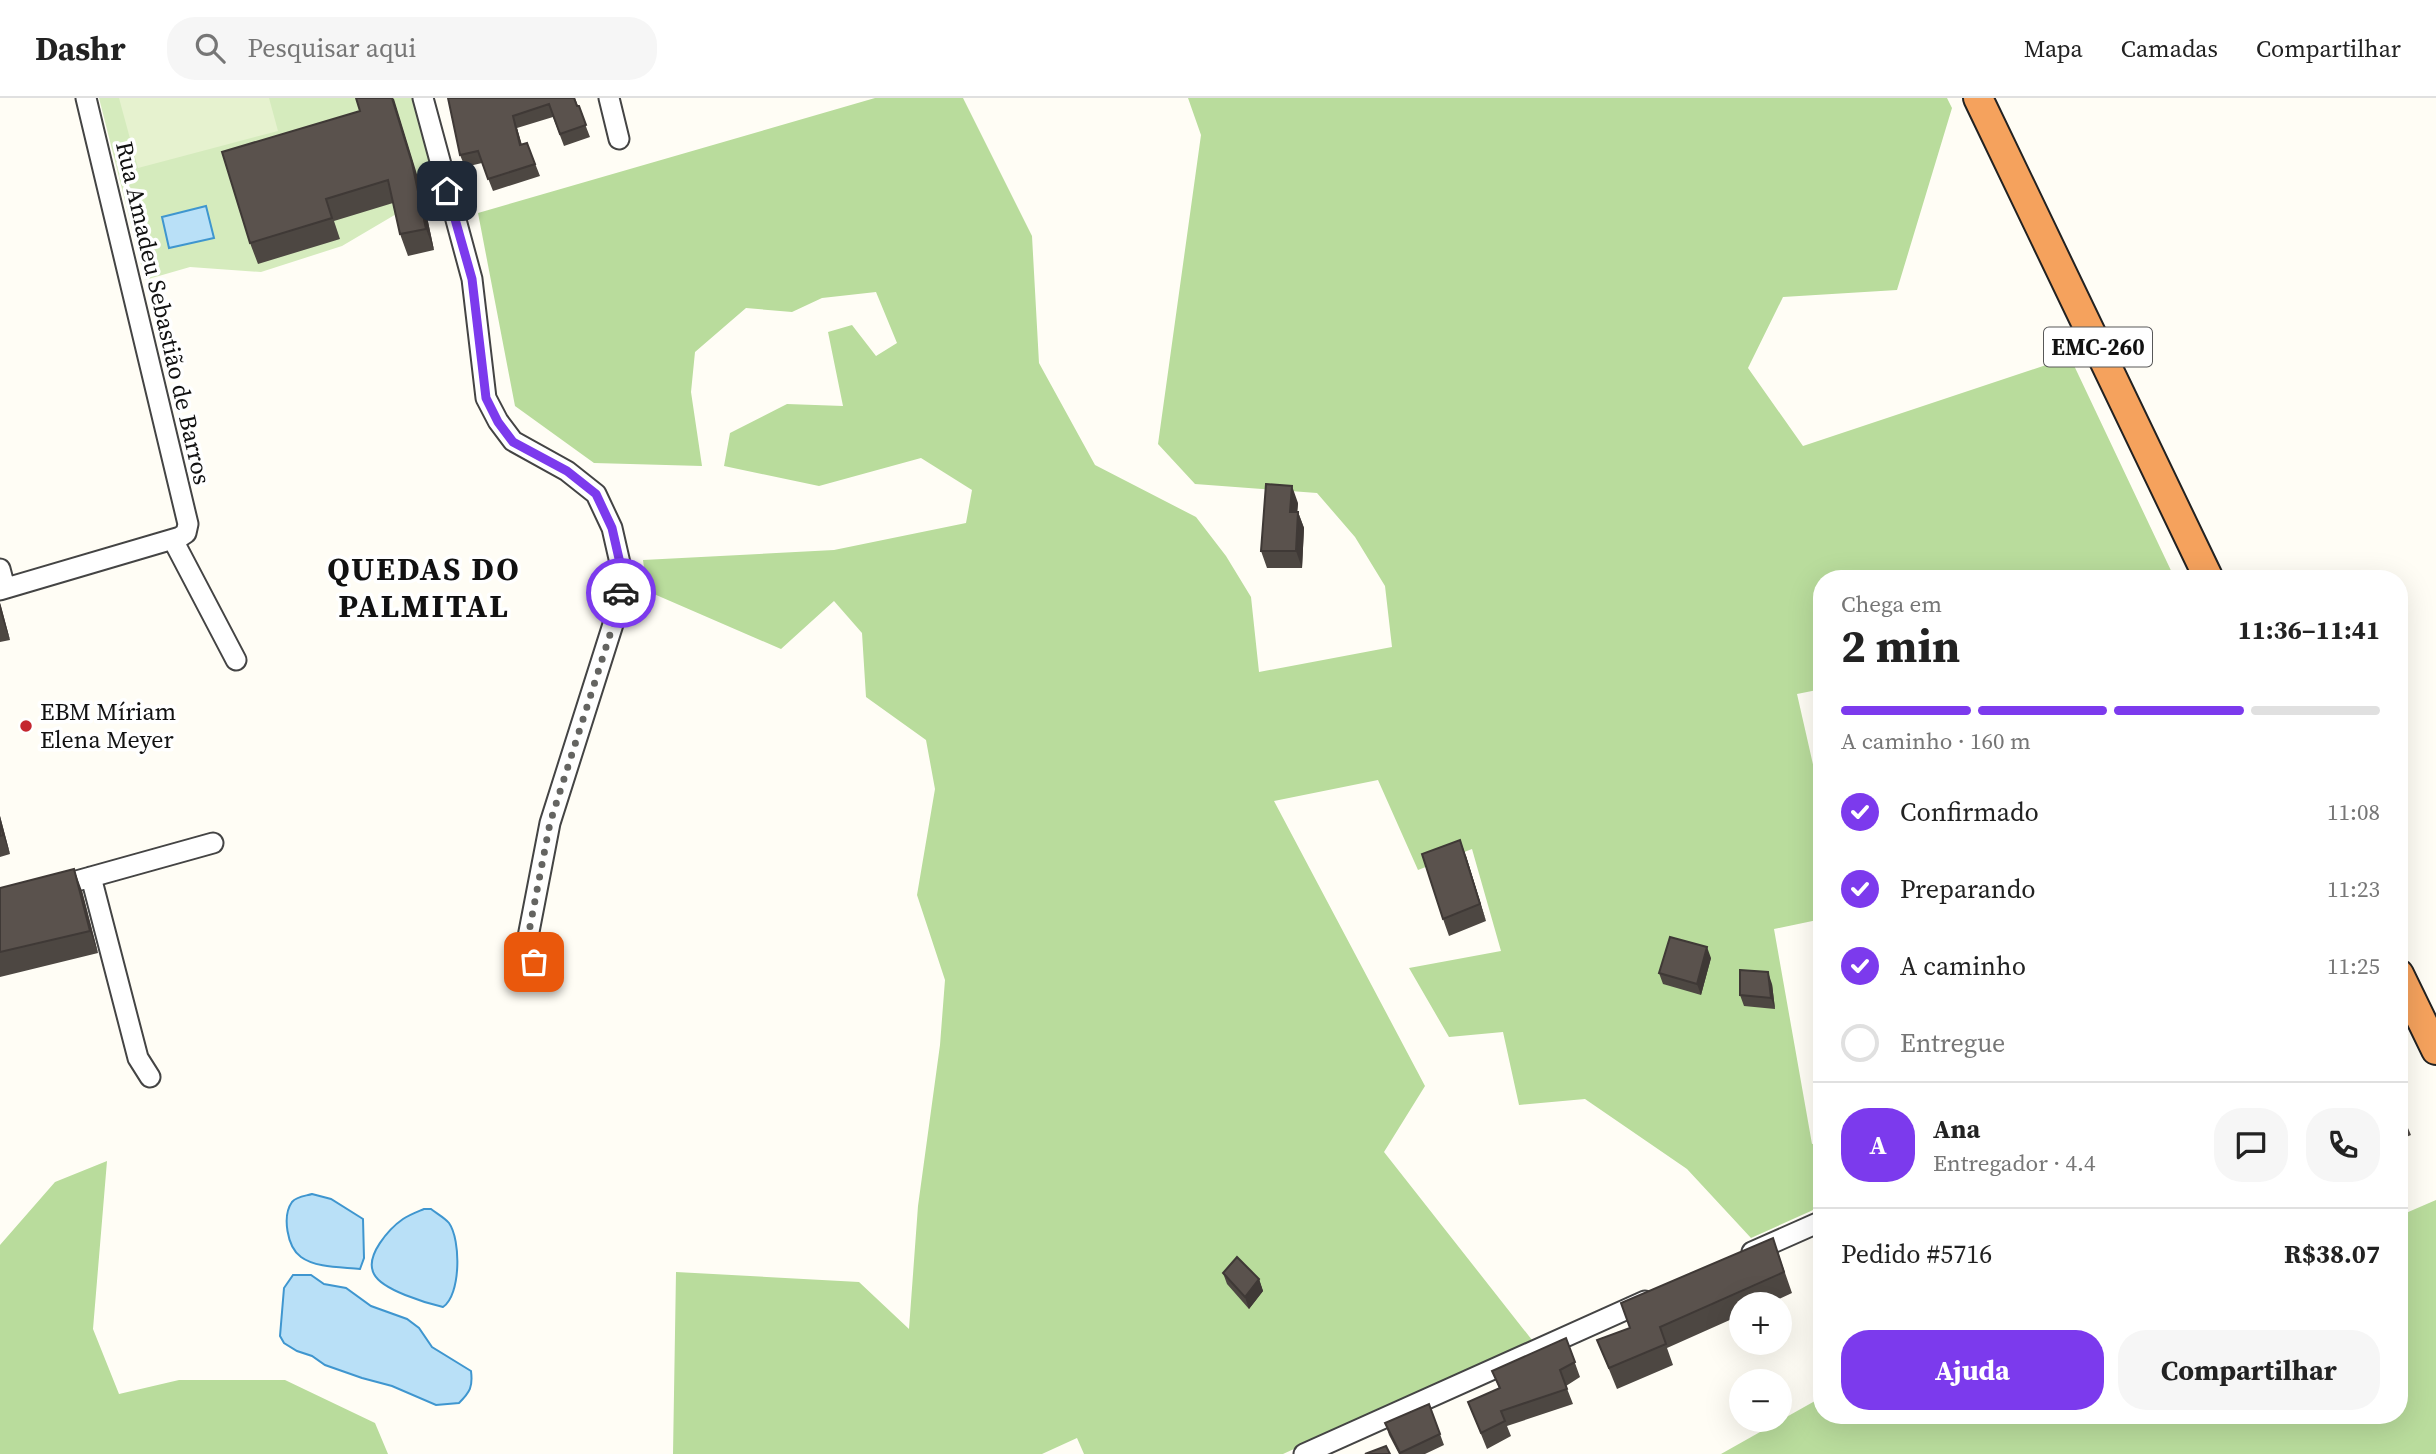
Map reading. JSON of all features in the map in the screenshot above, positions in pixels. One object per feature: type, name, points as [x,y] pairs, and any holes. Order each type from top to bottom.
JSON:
[{"type":"highway","name":"EMC-260","points":[[1978,98],[2205,570]]},
{"type":"highway","points":[[2408,992],[2436,1050]]},
{"type":"street","name":"Rua Amadeu Sebastião de Barros","points":[[86,98],[188,524],[186,533],[176,538]]},
{"type":"street","points":[[424,98],[472,279],[486,398],[498,422],[513,442],[567,471],[596,494],[612,528],[620,563],[621,600],[550,823],[527,942],[529,956],[534,962]]},
{"type":"street","points":[[609,98],[619,139]]},
{"type":"street","points":[[0,569],[2,589],[176,538],[236,660]]},
{"type":"street","points":[[39,891],[213,843]]},
{"type":"street","points":[[91,877],[138,1058],[150,1077]]},
{"type":"street","points":[[1733,1261],[1813,1225]]},
{"type":"street","points":[[1304,1454],[1658,1295]]},
{"type":"green space","points":[[99,98],[414,98],[437,190],[342,246],[261,272],[190,267],[145,280]]},
{"type":"green space","points":[[119,98],[269,98],[278,131],[138,168]]},
{"type":"green space","points":[[875,98],[963,98],[1032,236],[1039,363],[1095,465],[1196,517],[1226,556],[1251,597],[1259,672],[1392,647],[1385,586],[1355,537],[1317,493],[1195,484],[1158,444],[1201,135],[1188,98],[1947,98],[1952,108],[1897,290],[1783,297],[1748,368],[1803,446],[2070,357],[2171,570],[1813,570],[1813,691],[1797,694],[1813,764],[1813,921],[1774,929],[1813,1144],[1813,1210],[1751,1238],[1687,1169],[1585,1099],[1519,1105],[1503,1032],[1449,1037],[1409,968],[1501,951],[1472,849],[1418,870],[1378,780],[1274,801],[1425,1086],[1384,1152],[1532,1340],[1283,1454],[1084,1454],[1077,1438],[1042,1454],[673,1454],[676,1272],[859,1282],[909,1329],[918,1206],[940,1045],[945,980],[917,895],[935,789],[926,740],[866,697],[862,633],[834,601],[781,649],[647,591],[643,560],[834,550],[966,523],[972,490],[921,458],[819,486],[724,466],[730,433],[787,404],[843,406],[828,332],[852,325],[876,356],[897,343],[876,292],[822,298],[792,312],[746,308],[695,352],[691,392],[702,466],[594,463],[515,406],[478,213]]},
{"type":"green space","points":[[107,1161],[93,1329],[119,1394],[179,1380],[285,1380],[375,1423],[388,1454],[0,1454],[0,1245],[55,1182]]},
{"type":"green space","points":[[2436,1200],[2436,1454],[1721,1454],[1760,1432],[1792,1432],[1792,1414],[1813,1402],[1813,1424],[2408,1424],[2408,1212]]},
{"type":"water","points":[[206,206],[214,238],[169,248],[162,217]]},
{"type":"water","points":[[312,1194],[331,1199],[363,1219],[364,1258],[360,1269],[307,1261],[292,1246],[287,1223],[289,1208],[296,1199]]},
{"type":"water","points":[[424,1209],[431,1209],[449,1223],[456,1242],[456,1280],[449,1301],[443,1307],[405,1295],[386,1285],[374,1274],[372,1267],[375,1251],[385,1236],[403,1219]]},
{"type":"water","points":[[293,1275],[311,1275],[324,1284],[346,1288],[371,1306],[407,1319],[419,1328],[432,1347],[471,1371],[472,1381],[468,1392],[459,1403],[436,1405],[392,1386],[325,1365],[284,1343],[280,1336],[284,1288]]},
{"type":"building","points":[[356,98],[392,98],[412,163],[426,229],[400,234],[388,180],[326,199],[332,218],[250,243],[222,152],[360,111]]},
{"type":"building","points":[[448,98],[574,98],[586,125],[560,134],[549,104],[513,116],[520,145],[527,143],[535,164],[488,179],[478,151],[460,155]]},
{"type":"building","points":[[1266,484],[1292,486],[1290,512],[1298,512],[1296,551],[1261,551]]},
{"type":"building","points":[[1460,840],[1480,904],[1443,919],[1422,854]]},
{"type":"building","points":[[74,869],[90,931],[0,952],[0,888]]},
{"type":"building","points":[[1670,937],[1707,947],[1697,984],[1659,973]]},
{"type":"building","points":[[1740,970],[1768,972],[1771,998],[1740,995]]},
{"type":"building","points":[[1773,1238],[1784,1272],[1739,1292],[1729,1292],[1729,1296],[1660,1327],[1666,1344],[1609,1368],[1597,1340],[1630,1328],[1621,1303]]},
{"type":"building","points":[[1237,1257],[1259,1279],[1245,1297],[1223,1273]]},
{"type":"building","points":[[1566,1338],[1575,1362],[1560,1370],[1567,1389],[1501,1411],[1505,1421],[1481,1433],[1468,1402],[1500,1388],[1492,1371]]},
{"type":"building","points":[[1429,1404],[1440,1434],[1400,1453],[1385,1423]]},
{"type":"building","points":[[1386,1446],[1390,1454],[1365,1454]]},
{"type":"way so far","points":[[534,962],[529,956],[527,942],[550,823],[621,593]]},
{"type":"place","name":"EBM Míriam Elena Meyer","points":[[26,726]]},
{"type":"district","name":"QUEDAS DO PALMITAL","points":[[424,588]]},
{"type":"route","points":[[447,191],[472,279],[486,398],[498,422],[513,442],[567,471],[596,494],[612,528],[620,563],[621,593]]}]
